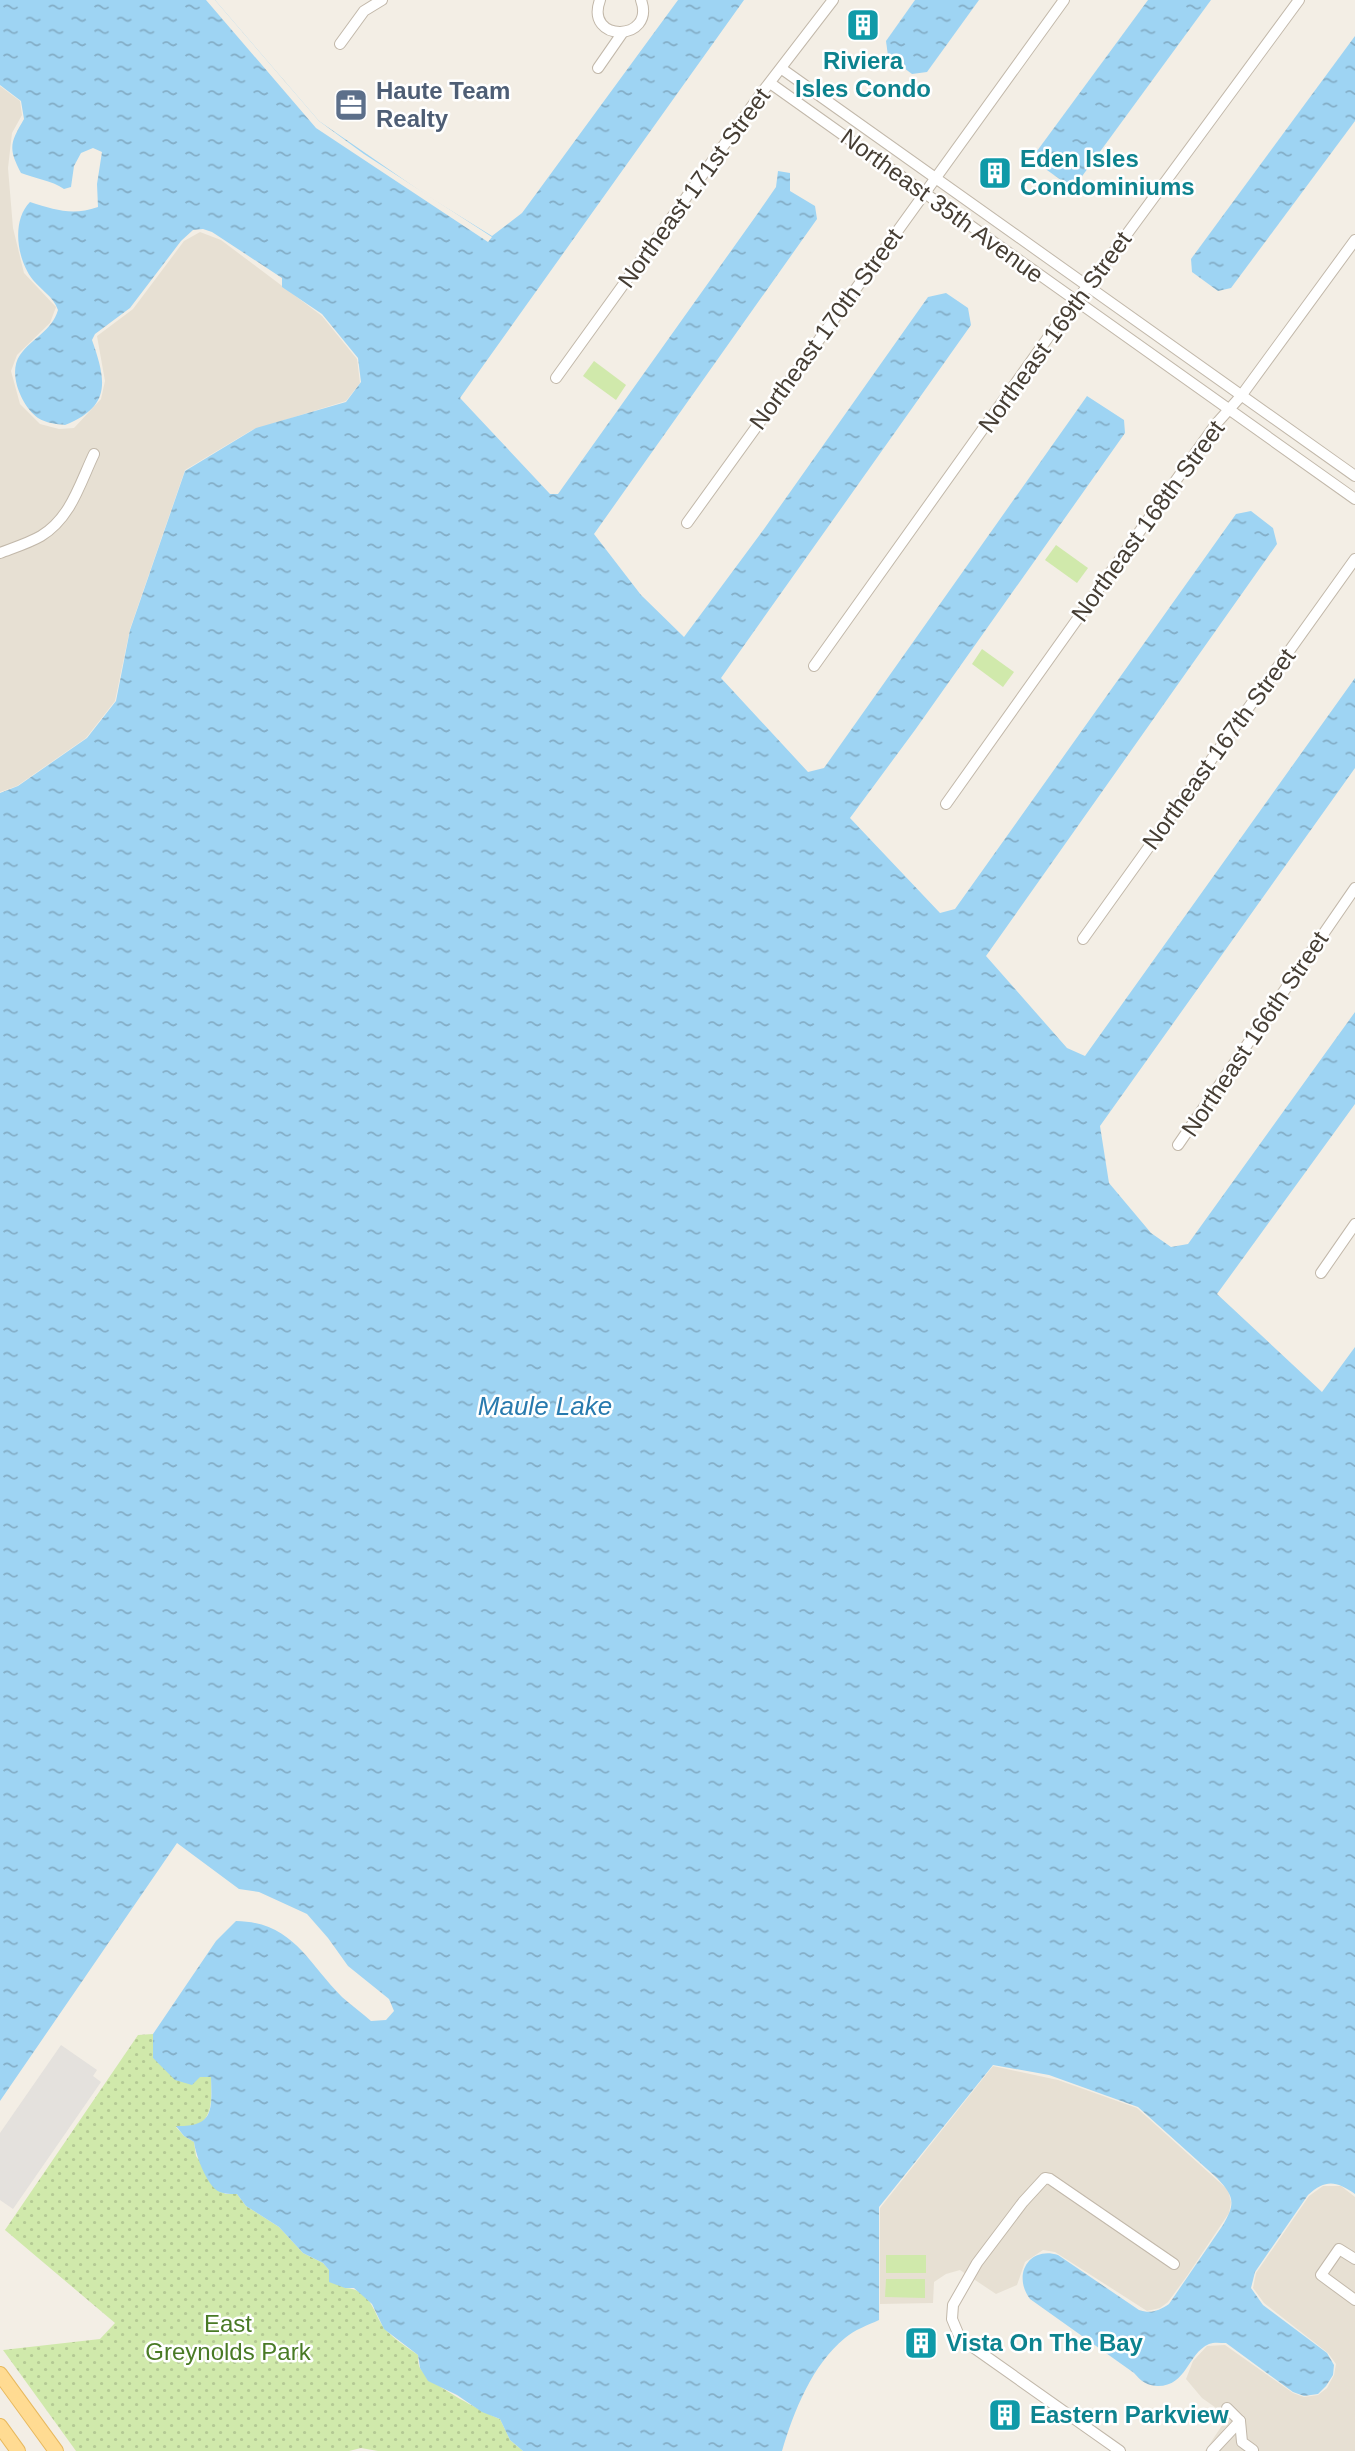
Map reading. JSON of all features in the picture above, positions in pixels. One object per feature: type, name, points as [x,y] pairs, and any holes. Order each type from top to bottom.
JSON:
[{"type":"main road","points":[[0,2374],[56,2451]]},
{"type":"main road","points":[[0,2426],[18,2451]]},
{"type":"street","points":[[340,44],[364,11],[382,0]]},
{"type":"street","points":[[600,0],[597,12],[603,25],[616,32],[636,26],[643,13],[644,2]]},
{"type":"street","name":"Northeast 171st Street","points":[[556,377],[833,0]]},
{"type":"street","name":"Northeast 170th Street","points":[[687,523],[1064,0]]},
{"type":"street","name":"Northeast 169th Street","points":[[814,666],[1075,302],[1299,0]]},
{"type":"street","points":[[598,68],[623,32]]},
{"type":"street","name":"Northeast 35th Avenue","points":[[782,68],[1355,476]]},
{"type":"street","name":"Northeast 35th Avenue","points":[[770,83],[1355,499]]},
{"type":"street","name":"Northeast 168th Street","points":[[946,804],[1208,435],[1241,396],[1355,240]]},
{"type":"street","points":[[0,553],[39,537],[60,519],[78,491],[94,454]]},
{"type":"street","name":"Northeast 167th Street","points":[[1083,939],[1355,559]]},
{"type":"street","name":"Northeast 166th Street","points":[[1178,1145],[1355,888]]},
{"type":"street","points":[[1321,1273],[1355,1224]]},
{"type":"street","points":[[1120,2451],[960,2338],[952,2319],[953,2305],[977,2263],[1023,2202],[1045,2178],[1174,2264]]},
{"type":"street","points":[[1355,2259],[1339,2249],[1321,2275],[1355,2300]]},
{"type":"street","points":[[1227,2408],[1240,2420],[1242,2442],[1253,2450]]},
{"type":"street","points":[[1212,2451],[1240,2420]]},
{"type":"shaded area","points":[[0,86],[20,101],[22,115],[12,133],[8,168],[13,228],[24,273],[56,307],[50,323],[17,355],[11,371],[20,404],[40,424],[59,429],[74,428],[101,399],[105,381],[97,336],[133,309],[184,241],[200,232],[221,240],[322,316],[357,359],[360,383],[346,401],[252,430],[185,470],[130,629],[115,701],[86,738],[17,786],[0,792]]},
{"type":"shaded area","points":[[61,2045],[97,2070],[93,2076],[101,2082],[13,2209],[0,2200],[0,2133]]},
{"type":"shaded area","points":[[993,2066],[1058,2080],[1137,2108],[1228,2190],[1231,2202],[1229,2213],[1187,2276],[1168,2302],[1160,2308],[1147,2311],[1055,2252],[1043,2250],[1025,2262],[1017,2285],[996,2294],[960,2270],[946,2274],[934,2282],[933,2303],[880,2304],[880,2208]]},
{"type":"shaded area","points":[[1323,2186],[1341,2186],[1355,2197],[1355,2451],[1205,2451],[1225,2421],[1219,2410],[1202,2398],[1186,2379],[1193,2361],[1207,2346],[1225,2345],[1293,2393],[1304,2397],[1318,2395],[1327,2388],[1334,2375],[1336,2364],[1328,2353],[1264,2303],[1253,2288],[1256,2273],[1309,2196]]},
{"type":"green space","points":[[594,361],[626,385],[616,400],[583,376]]},
{"type":"green space","points":[[1056,545],[1088,568],[1077,583],[1045,560]]},
{"type":"green space","points":[[982,649],[1014,672],[1003,687],[972,664]]},
{"type":"green space","name":"East Greynolds Park","points":[[153,2034],[153,2058],[200,2077],[211,2077],[210,2106],[205,2119],[191,2127],[176,2127],[194,2142],[196,2156],[225,2194],[237,2194],[246,2206],[279,2227],[303,2253],[323,2263],[345,2288],[367,2298],[386,2330],[418,2355],[419,2366],[424,2373],[456,2396],[500,2419],[510,2440],[523,2451],[378,2451],[361,2448],[349,2451],[76,2451],[3,2350],[100,2339],[115,2323],[5,2230],[138,2035]]},
{"type":"green space","points":[[886,2255],[926,2255],[926,2273],[886,2273]]},
{"type":"green space","points":[[886,2279],[925,2279],[925,2298],[885,2297]]},
{"type":"water","name":"Maule Lake","points":[[0,0],[215,0],[319,121],[426,195],[492,236],[522,213],[678,0],[744,0],[460,398],[550,494],[558,494],[776,187],[778,171],[790,173],[790,191],[815,206],[817,219],[594,534],[641,595],[684,637],[928,297],[946,293],[968,308],[971,325],[721,678],[808,772],[824,768],[1087,396],[1124,420],[1125,433],[850,818],[940,913],[955,909],[1236,514],[1251,511],[1273,528],[1277,544],[986,956],[1067,1048],[1085,1056],[1355,678],[1355,768],[1100,1126],[1109,1183],[1151,1233],[1171,1247],[1188,1244],[1355,1012],[1355,1104],[1217,1294],[1322,1392],[1355,1347],[1355,2194],[1337,2184],[1326,2184],[1308,2195],[1255,2272],[1251,2288],[1263,2305],[1327,2353],[1334,2365],[1333,2375],[1318,2394],[1304,2396],[1293,2392],[1226,2343],[1211,2343],[1202,2349],[1181,2375],[1168,2385],[1151,2385],[1030,2299],[1025,2290],[1023,2272],[1032,2259],[1048,2253],[1058,2255],[1139,2310],[1151,2312],[1162,2308],[1169,2304],[1223,2225],[1230,2211],[1231,2200],[1217,2178],[1138,2107],[1049,2075],[993,2065],[879,2207],[879,2320],[849,2335],[823,2361],[792,2420],[782,2451],[523,2451],[510,2440],[500,2419],[482,2412],[457,2395],[428,2381],[420,2368],[418,2355],[384,2329],[372,2304],[354,2288],[345,2288],[329,2282],[329,2270],[323,2263],[303,2253],[279,2227],[246,2206],[237,2194],[222,2193],[215,2189],[202,2167],[194,2142],[184,2136],[176,2126],[188,2126],[204,2120],[210,2107],[211,2077],[200,2077],[192,2085],[175,2080],[153,2058],[153,2034],[216,1941],[236,1921],[272,1928],[285,1936],[342,1997],[371,2021],[386,2020],[394,2011],[389,1999],[348,1966],[307,1914],[259,1892],[239,1889],[177,1843],[0,2101],[0,793],[18,786],[87,738],[116,701],[130,630],[185,471],[256,428],[346,402],[361,382],[358,358],[322,314],[282,287],[282,278],[212,232],[203,229],[193,230],[181,241],[130,308],[95,334],[92,340],[102,379],[98,400],[91,409],[65,425],[44,421],[32,413],[18,389],[16,362],[25,349],[47,329],[58,310],[27,272],[18,241],[20,219],[30,202],[72,211],[98,207],[97,184],[102,152],[93,148],[81,153],[74,166],[71,187],[64,189],[21,173],[12,146],[24,119],[21,101],[0,85]]},
{"type":"water","points":[[915,0],[979,0],[927,72],[912,74],[888,56],[886,41]]},
{"type":"water","points":[[1148,0],[1211,0],[1080,179],[1065,183],[1040,165],[1037,151]]},
{"type":"water","points":[[1355,36],[1355,121],[1231,288],[1218,291],[1192,272],[1191,259]]},
{"type":"pier","points":[[206,0],[215,0],[319,121],[364,154],[492,237],[488,242],[316,128]]},
{"type":"place","name":"Riviera Isles Condo","points":[[863,25]]},
{"type":"place","name":"Haute Team Realty","points":[[351,105]]},
{"type":"place","name":"Eden Isles Condominiums","points":[[995,173]]},
{"type":"place","name":"Vista On The Bay","points":[[921,2343]]},
{"type":"place","name":"Eastern Parkview","points":[[1005,2415]]}]
